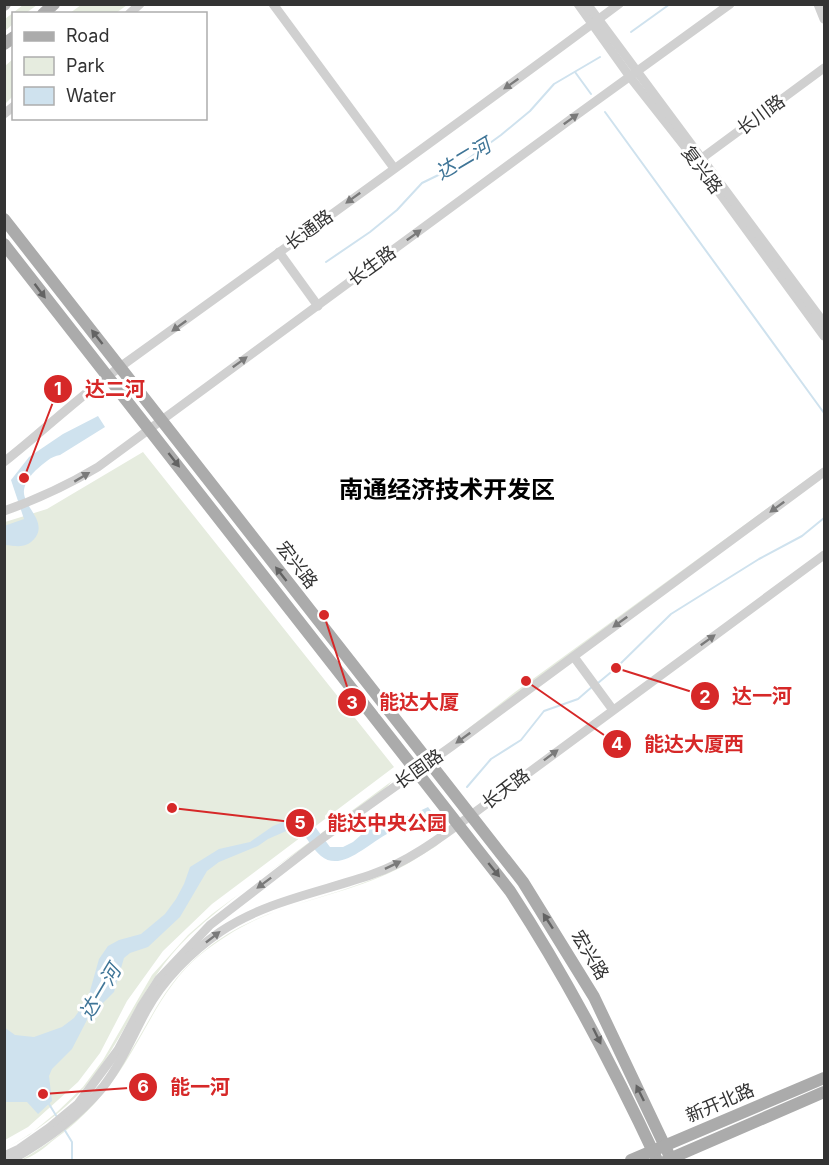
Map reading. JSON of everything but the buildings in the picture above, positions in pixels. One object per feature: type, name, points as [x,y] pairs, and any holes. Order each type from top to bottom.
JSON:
[{"type":"main road","name":"宏兴路","points":[[4,219],[523,882],[594,997],[665,1145],[670,1160]]},
{"type":"main road","name":"宏兴路","points":[[4,244],[510,891],[551,954],[592,1027],[655,1156]]},
{"type":"main road","name":"新开北路","points":[[631,1161],[655,1156],[665,1145],[825,1078]]},
{"type":"main road","name":"新开北路","points":[[670,1160],[825,1092]]},
{"type":"street","points":[[273,4],[394,168]]},
{"type":"street","name":"复兴路","points":[[578,4],[595,23],[825,323]]},
{"type":"street","name":"复兴路","points":[[587,4],[595,23]]},
{"type":"street","name":"长通路","points":[[4,462],[120,367],[619,4]]},
{"type":"street","name":"长生路","points":[[4,511],[71,484],[151,430],[570,119],[730,4]]},
{"type":"street","points":[[818,4],[825,19]]},
{"type":"street","name":"长川路","points":[[700,160],[825,68]]},
{"type":"street","name":"复兴路","points":[[700,160],[825,336]]},
{"type":"street","points":[[279,252],[318,306]]},
{"type":"street","name":"长固路","points":[[4,1156],[19,1149],[49,1128],[78,1104],[118,1050],[141,1006],[159,979],[210,925],[324,837],[452,746],[825,472]]},
{"type":"street","name":"长天路","points":[[11,1161],[41,1143],[97,1093],[128,1047],[161,987],[190,955],[220,932],[244,918],[374,874],[416,853],[458,825],[825,555]]},
{"type":"street","points":[[574,657],[613,710]]},
{"type":"green space","points":[[81,4],[127,5],[117,12],[71,12]]},
{"type":"green space","points":[[23,5],[37,5],[27,12],[14,12]]},
{"type":"green space","points":[[12,14],[12,25],[5,31],[5,19]]},
{"type":"green space","points":[[12,60],[12,97],[5,104],[5,66]]},
{"type":"green space","points":[[143,452],[394,767],[212,904],[163,951],[127,1001],[100,1053],[78,1082],[28,1127],[5,1140],[5,522],[47,509]]},
{"type":"green space","points":[[824,468],[451,742],[515,692]]},
{"type":"green space","points":[[392,781],[371,800],[252,885]]},
{"type":"green space","points":[[444,839],[406,865],[389,873],[355,886],[284,909],[378,877]]},
{"type":"green space","points":[[245,890],[208,919],[173,953],[146,991],[111,1051],[84,1088],[66,1106],[33,1131],[83,1087],[103,1060],[152,975],[188,935],[212,914]]},
{"type":"green space","points":[[269,914],[229,934],[188,966],[198,956],[218,941],[238,928]]},
{"type":"green space","points":[[157,1007],[125,1063],[102,1095],[85,1114],[43,1149],[21,1160],[66,1129],[103,1090],[125,1060]]},
{"type":"water","points":[[98,416],[105,427],[47,461],[27,481],[24,496],[37,520],[38,532],[35,538],[25,545],[5,545],[4,526],[24,519],[11,480],[29,457],[63,434]]},
{"type":"water","points":[[428,807],[435,816],[393,831],[346,859],[337,861],[321,856],[301,830],[291,829],[219,862],[207,871],[180,917],[148,947],[130,953],[124,958],[114,992],[88,1018],[72,1049],[52,1069],[49,1076],[52,1101],[38,1114],[27,1102],[5,1102],[4,1027],[15,1035],[34,1037],[62,1027],[74,1018],[88,998],[99,959],[108,946],[119,940],[141,934],[165,914],[184,884],[190,867],[219,849],[250,842],[273,826],[293,818],[316,828],[330,847],[343,847],[353,842],[369,828],[393,817],[409,816]]},
{"type":"waterway","name":"达二河","points":[[631,32],[670,4]]},
{"type":"waterway","name":"达二河","points":[[326,262],[397,210],[422,183],[461,164],[501,135],[530,111],[554,84],[600,57]]},
{"type":"waterway","points":[[575,72],[591,94]]},
{"type":"waterway","points":[[605,112],[824,413]]},
{"type":"waterway","name":"达一河","points":[[598,683],[671,614],[759,559],[802,536],[824,518]]},
{"type":"waterway","name":"达一河","points":[[467,787],[491,759],[521,740],[544,711],[578,699],[593,686]]},
{"type":"waterway","points":[[49,1104],[57,1117]]},
{"type":"waterway","points":[[64,1129],[72,1142],[72,1160]]},
{"type":"place","name":"达二河","points":[[24,478]]},
{"type":"place","name":"能达大厦","points":[[324,615]]},
{"type":"place","name":"达一河","points":[[616,668]]},
{"type":"place","name":"能达大厦西","points":[[526,681]]},
{"type":"place","name":"能达中央公园","points":[[172,808]]},
{"type":"place","name":"能一河","points":[[43,1094]]},
{"type":"district","name":"南通经济技术开发区","points":[[447,490]]}]
